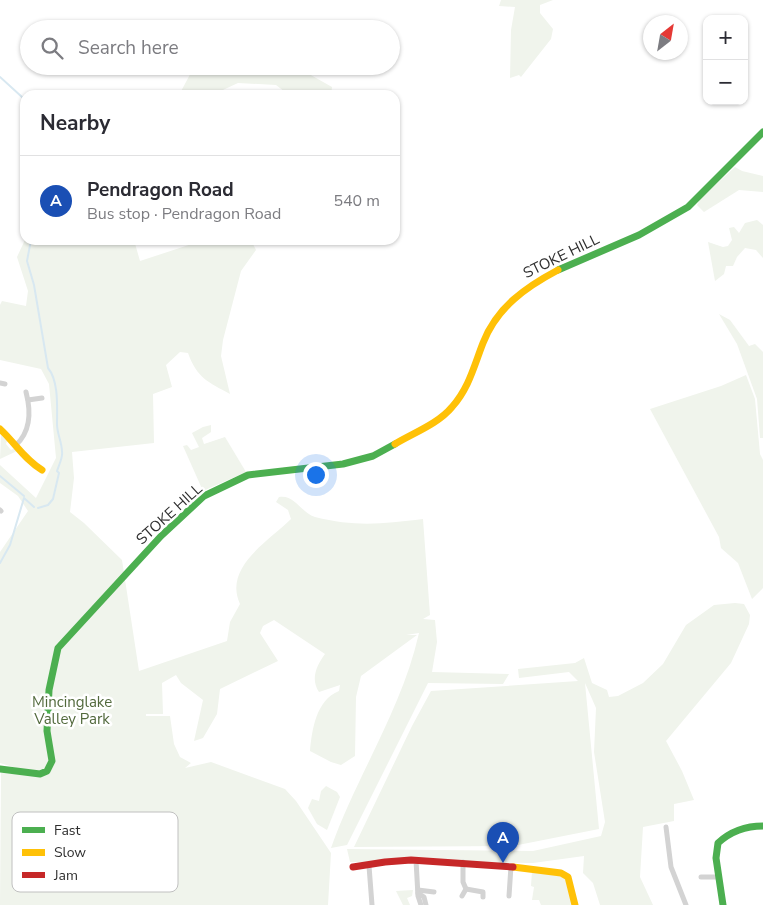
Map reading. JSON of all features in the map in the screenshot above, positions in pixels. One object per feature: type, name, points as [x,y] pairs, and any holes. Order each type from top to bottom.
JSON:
[{"type":"street","name":"STOKE HILL","points":[[0,769],[40,774],[47,771],[52,761],[47,731],[49,690],[58,648],[161,536],[204,496],[248,475],[344,464],[373,456],[432,424],[451,409],[464,392],[489,330],[502,311],[521,292],[537,280],[630,239],[688,207],[763,132]]},
{"type":"street","points":[[16,445],[28,429],[28,400],[26,392]]},
{"type":"street","points":[[28,400],[42,398]]},
{"type":"street","points":[[0,429],[16,445],[26,460],[42,470]]},
{"type":"street","points":[[723,905],[716,851],[720,840],[748,826],[763,826]]},
{"type":"street","points":[[666,827],[672,867],[686,905]]},
{"type":"street","points":[[416,860],[421,905]]},
{"type":"street","points":[[353,867],[369,866],[374,862],[416,860],[511,866],[565,874],[568,877],[575,905]]},
{"type":"street","points":[[463,862],[463,882],[466,889]]},
{"type":"street","points":[[369,866],[372,905]]},
{"type":"street","points":[[509,896],[511,866]]},
{"type":"street","points":[[701,877],[718,876]]},
{"type":"street","points":[[462,896],[466,889]]},
{"type":"street","points":[[466,889],[484,892],[483,897]]},
{"type":"street","points":[[418,891],[434,892]]},
{"type":"street","points":[[418,891],[424,898],[426,905]]},
{"type":"green space","points":[[501,0],[553,0],[540,5],[540,13],[553,29],[551,39],[521,77],[519,75],[510,78],[511,30],[515,7],[499,6]]},
{"type":"green space","points":[[190,75],[311,75],[332,87],[332,90],[282,90],[276,85],[238,83],[223,90],[182,90]]},
{"type":"green space","points":[[735,167],[742,171],[763,176],[763,192],[739,190],[704,212],[697,205],[700,199]]},
{"type":"green space","points":[[757,220],[763,225],[763,258],[756,250],[745,248],[737,257],[733,266],[726,266],[724,274],[715,281],[708,242],[723,247],[728,246],[732,240],[729,228],[734,227],[739,233],[745,223]]},
{"type":"green space","name":"Mincinglake Valley Park","points":[[23,245],[135,245],[140,261],[189,245],[254,245],[256,250],[241,271],[223,340],[221,356],[230,394],[199,374],[188,353],[180,352],[166,365],[172,387],[153,394],[154,443],[72,452],[74,478],[70,512],[122,560],[139,671],[227,641],[230,622],[240,604],[236,591],[238,578],[243,567],[261,546],[291,519],[288,510],[276,502],[279,497],[285,497],[294,501],[310,515],[329,520],[369,524],[423,519],[430,615],[423,619],[435,620],[437,642],[432,672],[509,674],[503,684],[428,683],[347,845],[331,848],[353,794],[391,715],[402,688],[419,633],[406,635],[417,635],[361,676],[356,697],[355,756],[341,765],[310,751],[314,725],[320,708],[331,695],[339,691],[340,685],[319,692],[316,687],[315,677],[317,667],[325,654],[274,620],[263,626],[260,633],[278,661],[220,689],[217,714],[203,738],[194,741],[203,700],[181,683],[176,675],[162,683],[163,714],[146,714],[146,716],[170,716],[174,744],[180,757],[191,763],[185,768],[211,762],[285,789],[296,801],[331,853],[328,905],[0,905],[1,773],[42,776],[0,763],[0,552],[28,511],[18,496],[0,483],[0,465],[36,498],[56,458],[49,384],[41,369],[0,360],[0,305],[2,301],[26,306],[28,291],[17,257]]},
{"type":"green space","points":[[719,314],[730,320],[749,346],[755,344],[763,352],[763,438],[760,438],[757,399],[737,344]]},
{"type":"green space","points":[[746,375],[755,399],[760,454],[763,460],[763,588],[752,599],[738,563],[721,548],[719,537],[650,409],[721,386]]},
{"type":"green space","points":[[211,425],[211,432],[202,438],[204,444],[225,437],[246,472],[203,491],[183,446],[187,445],[191,450],[199,447],[192,433]]},
{"type":"green space","points":[[1,435],[7,441],[6,444],[11,450],[15,448],[17,451],[0,459]]},
{"type":"green space","points":[[744,604],[750,615],[749,624],[731,663],[666,741],[682,771],[694,800],[674,804],[674,821],[643,827],[640,877],[653,905],[600,905],[593,883],[583,873],[584,856],[533,863],[350,862],[347,849],[533,851],[601,836],[605,822],[594,752],[596,708],[585,683],[599,829],[513,846],[354,847],[412,726],[431,691],[578,681],[569,672],[519,678],[518,669],[575,663],[584,658],[592,683],[607,690],[609,697],[618,696],[643,683],[663,664],[686,625],[714,605]]},
{"type":"green space","points":[[326,786],[337,792],[340,797],[327,830],[317,824],[308,808],[312,799],[319,801],[321,791]]},
{"type":"green space","points":[[532,871],[565,875],[574,905],[541,905],[539,900],[532,900],[534,887],[531,886]]},
{"type":"green space","points":[[413,890],[412,896],[407,898],[410,905],[403,905],[396,891]]},
{"type":"waterway","points":[[0,77],[20,95]]},
{"type":"waterway","points":[[30,245],[27,261],[34,285],[48,368],[52,373],[56,387],[57,428],[62,454],[57,471],[59,473],[53,499],[48,505],[38,508]]},
{"type":"waterway","points":[[0,476],[24,496]]},
{"type":"waterway","points":[[0,563],[10,545],[24,498],[34,507]]},
{"type":"traffic: fast","points":[[558,270],[639,235],[688,207],[763,132]]},
{"type":"traffic: fast","points":[[0,769],[40,774],[47,771],[52,761],[47,731],[49,690],[58,648],[161,536],[204,496],[248,475],[343,464],[373,456],[395,444]]},
{"type":"traffic: fast","points":[[723,905],[716,858],[718,843],[728,835],[739,830],[763,826]]},
{"type":"traffic: slow","points":[[395,444],[433,423],[452,407],[463,392],[483,343],[496,319],[524,291],[558,270]]},
{"type":"traffic: slow","points":[[0,429],[25,456],[42,470]]},
{"type":"traffic: slow","points":[[513,867],[561,873],[568,877],[575,905]]},
{"type":"traffic: jam","points":[[353,867],[411,860],[513,867]]},
{"type":"place","name":"Pendragon Road","points":[[503,863]]}]
